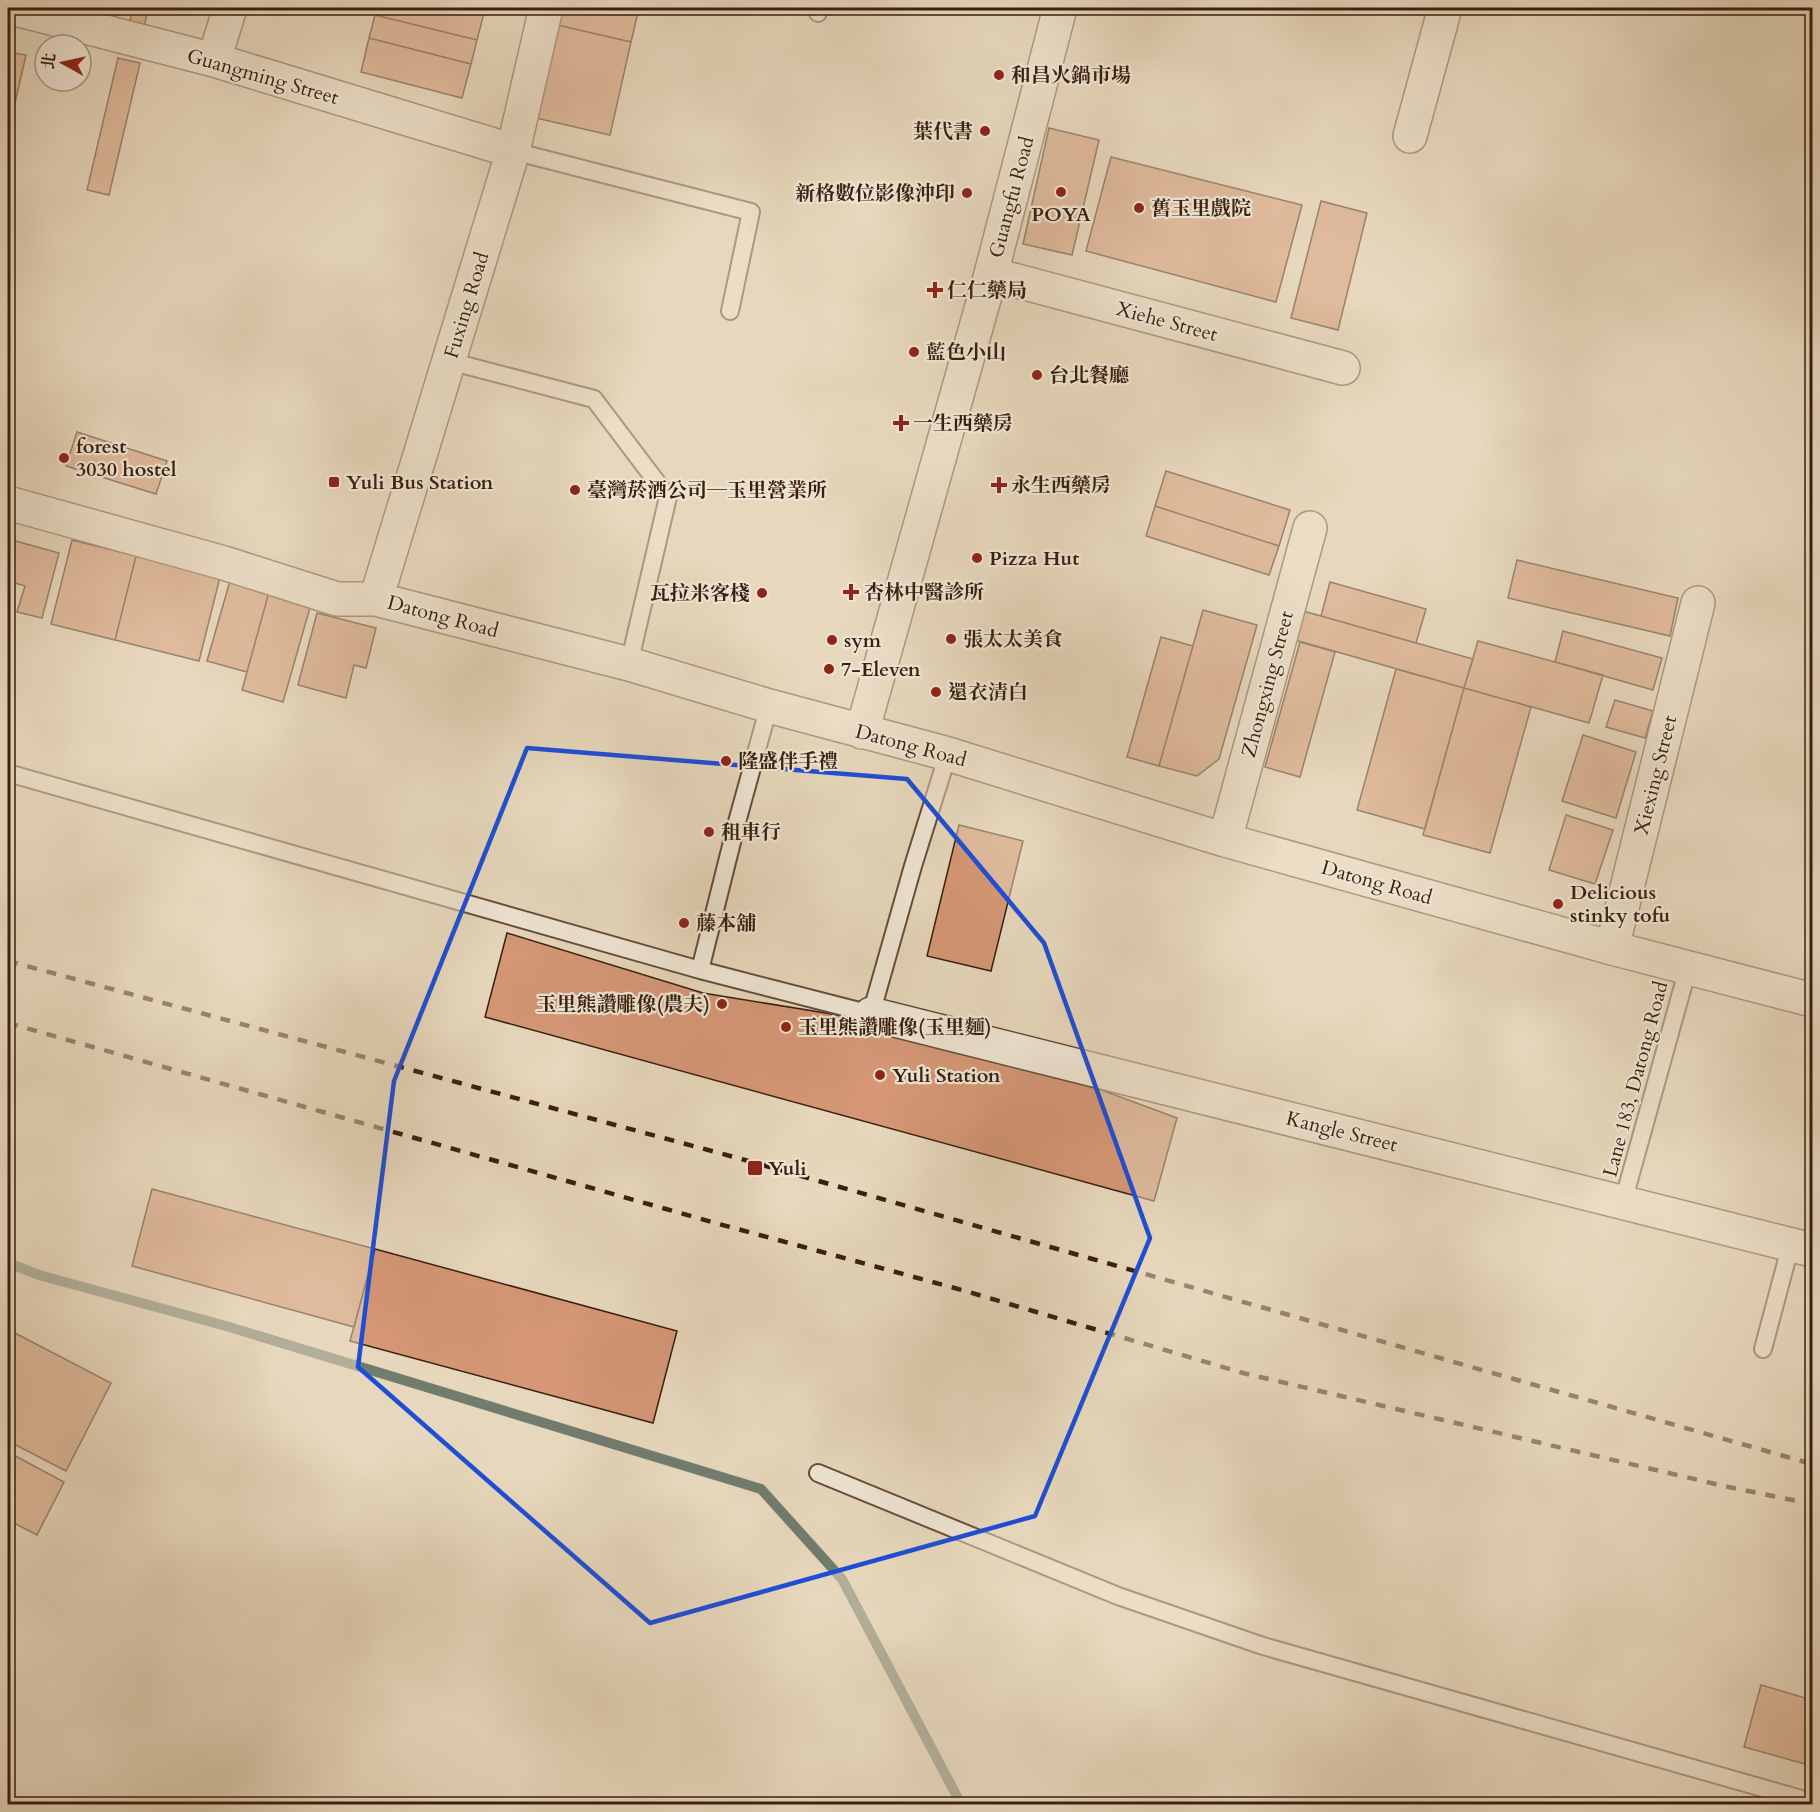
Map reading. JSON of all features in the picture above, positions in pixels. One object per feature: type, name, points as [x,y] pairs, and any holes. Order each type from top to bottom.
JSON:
[{"type":"street","name":"Guangming Street","points":[[12,8],[214,60],[513,151]]},
{"type":"street","points":[[214,60],[230,8]]},
{"type":"street","name":"Fuxing Road","points":[[376,599],[513,151],[546,8]]},
{"type":"street","name":"Guangfu Road","points":[[862,732],[991,274],[1060,8]]},
{"type":"street","points":[[1410,136],[1445,8]]},
{"type":"street","name":"Xiehe Street","points":[[991,274],[1343,368]]},
{"type":"street","name":"Datong Road","points":[[8,503],[224,563],[337,599],[376,599],[629,664],[769,706],[948,754],[1225,840],[1612,948],[1812,1000]]},
{"type":"street","name":"Zhongxing Street","points":[[1225,840],[1310,528]]},
{"type":"street","name":"Xiexing Street","points":[[1612,948],[1698,603]]},
{"type":"street","name":"Kangle Street","points":[[871,1014],[1802,1247]]},
{"type":"lane","points":[[513,151],[751,212],[730,311]]},
{"type":"lane","points":[[449,361],[594,399],[668,497],[629,664]]},
{"type":"lane","points":[[700,970],[769,706]]},
{"type":"lane","points":[[8,773],[700,970],[871,1014],[948,754]]},
{"type":"lane","name":"Lane 183, Datong Road","points":[[1623,1202],[1688,968]]},
{"type":"lane","points":[[1762,1349],[1802,1247]]},
{"type":"lane","points":[[818,1473],[1118,1596],[1263,1646],[1812,1802]]},
{"type":"highlighted area","points":[[527,748],[907,779],[1044,943],[1150,1238],[1035,1516],[650,1623],[358,1367],[394,1081]]},
{"type":"building","points":[[133,8],[149,8],[142,33],[128,28]]},
{"type":"building","points":[[377,8],[461,8],[484,13],[477,40],[375,15]]},
{"type":"building","points":[[553,8],[639,8],[631,42],[549,23]]},
{"type":"building","points":[[375,15],[477,40],[471,64],[369,38]]},
{"type":"building","points":[[549,23],[631,42],[610,135],[527,116]]},
{"type":"building","points":[[369,38],[471,64],[462,98],[361,72]]},
{"type":"building","points":[[8,52],[26,55],[8,133]]},
{"type":"building","points":[[118,58],[140,63],[109,195],[87,190]]},
{"type":"building","name":"POYA","points":[[1049,128],[1099,140],[1072,255],[1023,244]]},
{"type":"building","points":[[1111,157],[1302,205],[1276,302],[1086,251]]},
{"type":"building","points":[[1321,201],[1367,213],[1338,330],[1291,318]]},
{"type":"building","points":[[77,432],[167,461],[156,494],[66,466]]},
{"type":"building","points":[[1166,471],[1290,510],[1279,546],[1155,506]]},
{"type":"building","points":[[1155,506],[1279,546],[1269,575],[1146,536]]},
{"type":"building","points":[[12,540],[59,553],[42,618],[17,612],[25,586],[8,581],[8,558]]},
{"type":"building","points":[[72,540],[136,556],[115,640],[51,624]]},
{"type":"building","points":[[136,556],[220,577],[199,661],[115,640]]},
{"type":"building","points":[[1517,560],[1678,598],[1670,636],[1508,598]]},
{"type":"building","points":[[230,581],[269,592],[247,672],[207,661]]},
{"type":"building","points":[[1330,582],[1426,609],[1416,643],[1321,616]]},
{"type":"building","points":[[269,592],[311,604],[283,702],[242,690]]},
{"type":"building","points":[[1296,609],[1473,659],[1464,688],[1288,638]]},
{"type":"building","points":[[1203,610],[1257,625],[1219,759],[1197,776],[1159,766]]},
{"type":"building","points":[[317,613],[376,628],[366,668],[354,665],[346,698],[298,685]]},
{"type":"building","points":[[1563,631],[1662,658],[1653,690],[1555,662]]},
{"type":"building","points":[[1161,637],[1193,646],[1159,766],[1127,757]]},
{"type":"building","points":[[1478,641],[1603,675],[1589,723],[1464,688]]},
{"type":"building","points":[[1300,642],[1335,652],[1300,777],[1265,767]]},
{"type":"building","points":[[1396,669],[1464,688],[1425,829],[1357,810]]},
{"type":"building","points":[[1464,688],[1531,707],[1490,853],[1423,835]]},
{"type":"building","points":[[1615,700],[1653,711],[1645,738],[1606,727]]},
{"type":"building","points":[[1583,735],[1636,752],[1616,818],[1562,801]]},
{"type":"building","points":[[1566,815],[1613,830],[1595,884],[1549,870]]},
{"type":"building","points":[[959,825],[1023,841],[991,971],[927,956]]},
{"type":"building","name":"Yuli Station","points":[[507,933],[703,993],[948,1033],[1177,1118],[1154,1201],[485,1017]]},
{"type":"building","points":[[152,1189],[375,1249],[354,1327],[132,1266]]},
{"type":"building","points":[[375,1249],[677,1331],[653,1423],[350,1341]]},
{"type":"building","points":[[13,1332],[111,1383],[66,1471],[8,1441],[8,1343]]},
{"type":"building","points":[[8,1452],[64,1482],[37,1535],[8,1520]]},
{"type":"building","points":[[1761,1685],[1812,1700],[1812,1766],[1744,1747]]},
{"type":"waterway","points":[[8,1263],[39,1275],[226,1326],[761,1489],[842,1579],[961,1804]]},
{"type":"railway","points":[[8,961],[745,1160],[1812,1464]]},
{"type":"railway","points":[[8,1023],[719,1224],[962,1290],[1243,1373],[1724,1486],[1812,1504]]},
{"type":"place","name":"和昌火鍋市場","points":[[999,75]]},
{"type":"place","name":"葉代書","points":[[985,131]]},
{"type":"place","name":"POYA","points":[[1061,192]]},
{"type":"place","name":"新格數位影像沖印","points":[[967,193]]},
{"type":"place","name":"舊玉里戲院","points":[[1139,208]]},
{"type":"place","name":"仁仁藥局","points":[[935,290]]},
{"type":"place","name":"藍色小山","points":[[914,352]]},
{"type":"place","name":"台北餐廳","points":[[1037,375]]},
{"type":"place","name":"一生西藥房","points":[[901,423]]},
{"type":"place","name":"forest 3030 hostel","points":[[64,458]]},
{"type":"place","name":"Yuli Bus Station","points":[[334,482]]},
{"type":"place","name":"永生西藥房","points":[[999,485]]},
{"type":"place","name":"臺灣菸酒公司─玉里營業所","points":[[575,490]]},
{"type":"place","name":"Pizza Hut","points":[[977,558]]},
{"type":"place","name":"杏林中醫診所","points":[[851,592]]},
{"type":"place","name":"瓦拉米客棧","points":[[762,593]]},
{"type":"place","name":"張太太美食","points":[[951,639]]},
{"type":"place","name":"sym","points":[[832,640]]},
{"type":"place","name":"7-Eleven","points":[[829,669]]},
{"type":"place","name":"還衣清白","points":[[936,692]]},
{"type":"place","name":"隆盛伴手禮","points":[[726,761]]},
{"type":"place","name":"租車行","points":[[709,832]]},
{"type":"place","name":"Delicious stinky tofu","points":[[1558,904]]},
{"type":"place","name":"藤本舖","points":[[684,923]]},
{"type":"place","name":"玉里熊讚雕像(農夫)","points":[[722,1004]]},
{"type":"place","name":"玉里熊讚雕像(玉里麵)","points":[[786,1027]]},
{"type":"place","name":"Yuli Station","points":[[880,1075]]},
{"type":"place","name":"Yuli","points":[[755,1168]]}]
